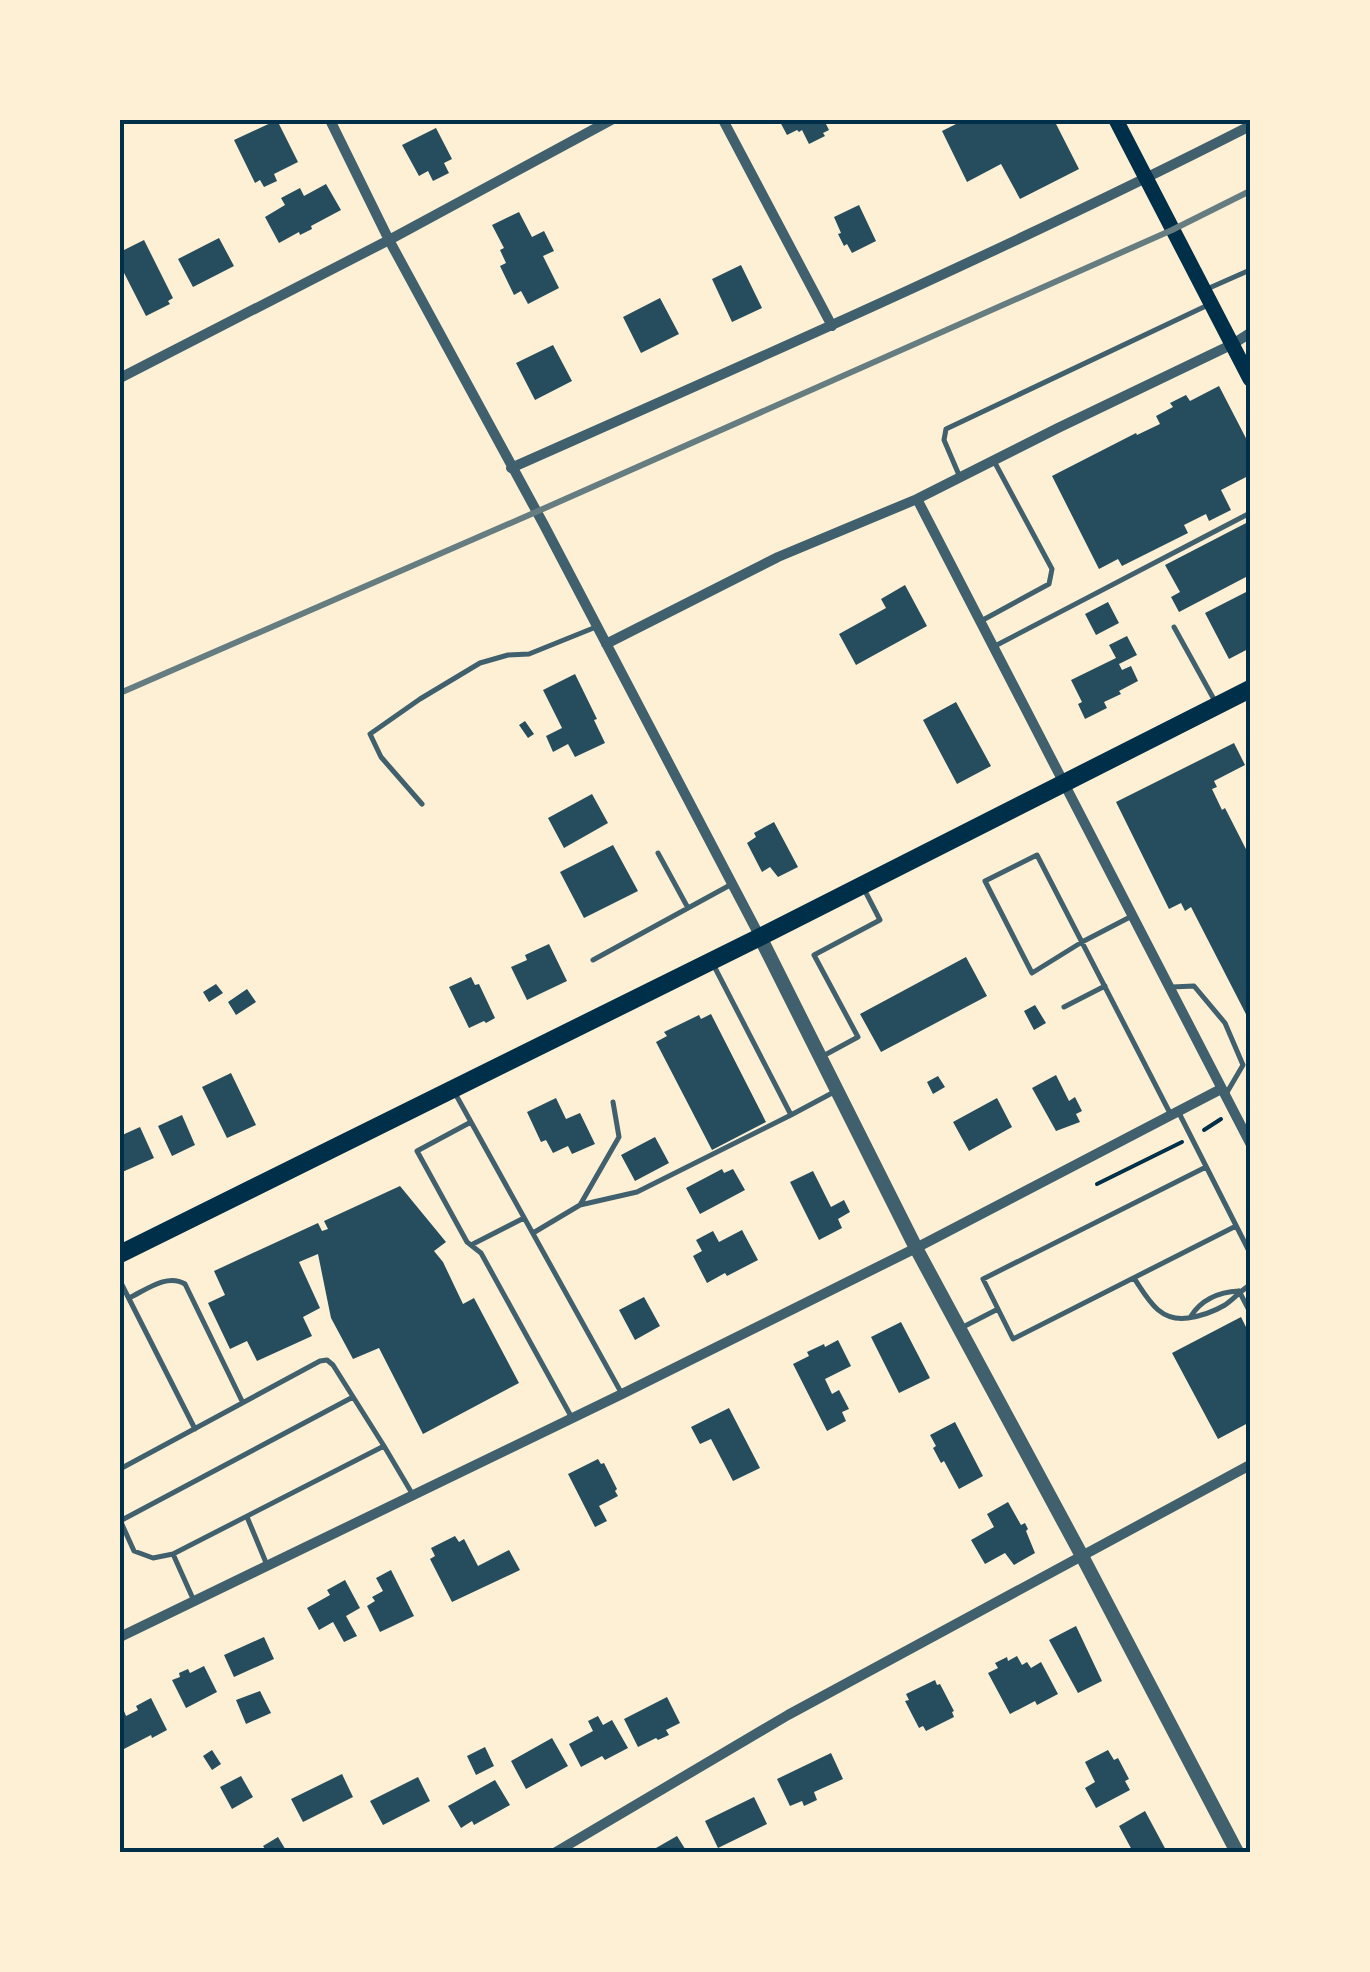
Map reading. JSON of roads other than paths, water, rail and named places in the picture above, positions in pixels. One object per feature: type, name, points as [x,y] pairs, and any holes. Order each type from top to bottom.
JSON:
[{"type":"main road","points":[[1116,120],[1250,379]]},
{"type":"main road","points":[[120,1254],[760,938],[1250,689]]},
{"type":"street","points":[[330,120],[732,884],[958,1329],[1237,1852]]},
{"type":"street","points":[[120,378],[390,240],[611,120]]},
{"type":"street","points":[[723,120],[832,326]]},
{"type":"street","points":[[511,468],[832,326],[1250,126]]},
{"type":"street","points":[[606,644],[778,557],[917,499],[1233,344],[1250,332]]},
{"type":"street","points":[[917,499],[1250,1143]]},
{"type":"street","points":[[120,1636],[622,1394],[916,1248],[1174,1113],[1223,1092]]},
{"type":"street","points":[[556,1852],[788,1715],[1250,1465]]},
{"type":"lane","points":[[960,477],[944,440],[946,429],[1208,297],[1250,270]]},
{"type":"lane","points":[[981,621],[1049,584],[1052,570],[994,460]]},
{"type":"lane","points":[[995,646],[1250,513]]},
{"type":"lane","points":[[422,804],[381,758],[370,734],[480,662],[508,654],[529,654],[596,627]]},
{"type":"lane","points":[[1174,628],[1218,705]]},
{"type":"lane","points":[[658,853],[688,908]]},
{"type":"lane","points":[[1132,916],[1082,942],[1032,973],[985,881],[1037,854],[1082,942],[1104,986],[1191,1138],[1250,1253]]},
{"type":"lane","points":[[593,960],[732,884]]},
{"type":"lane","points":[[820,1058],[858,1037],[814,955],[880,920],[862,886]]},
{"type":"lane","points":[[712,961],[790,1115]]},
{"type":"lane","points":[[1064,1007],[1104,986]]},
{"type":"lane","points":[[1169,987],[1194,986],[1224,1023],[1243,1065],[1223,1092]]},
{"type":"lane","points":[[453,1090],[622,1394]]},
{"type":"lane","points":[[532,1233],[580,1205],[637,1192],[837,1091]]},
{"type":"lane","points":[[580,1205],[618,1137],[613,1102]]},
{"type":"lane","points":[[471,1122],[418,1151],[467,1242],[481,1253],[572,1418]]},
{"type":"lane","points":[[1206,1167],[983,1279],[1012,1339],[1236,1226]]},
{"type":"lane","points":[[472,1246],[524,1218]]},
{"type":"lane","points":[[1134,1278],[1150,1304],[1171,1318],[1182,1319],[1202,1316],[1250,1285]]},
{"type":"lane","points":[[129,1298],[170,1279],[184,1284],[242,1402]]},
{"type":"lane","points":[[120,1281],[195,1429]]},
{"type":"lane","points":[[1190,1317],[1198,1305],[1223,1292],[1239,1291]]},
{"type":"lane","points":[[1239,1291],[1250,1312]]},
{"type":"lane","points":[[958,1329],[998,1309]]},
{"type":"lane","points":[[120,1469],[327,1360],[413,1495]]},
{"type":"lane","points":[[353,1396],[120,1520],[134,1551],[152,1558],[173,1554],[384,1446]]},
{"type":"lane","points":[[246,1516],[268,1565]]},
{"type":"lane","points":[[173,1554],[194,1601]]},
{"type":"railway","points":[[120,693],[1172,230],[1250,191]]}]
